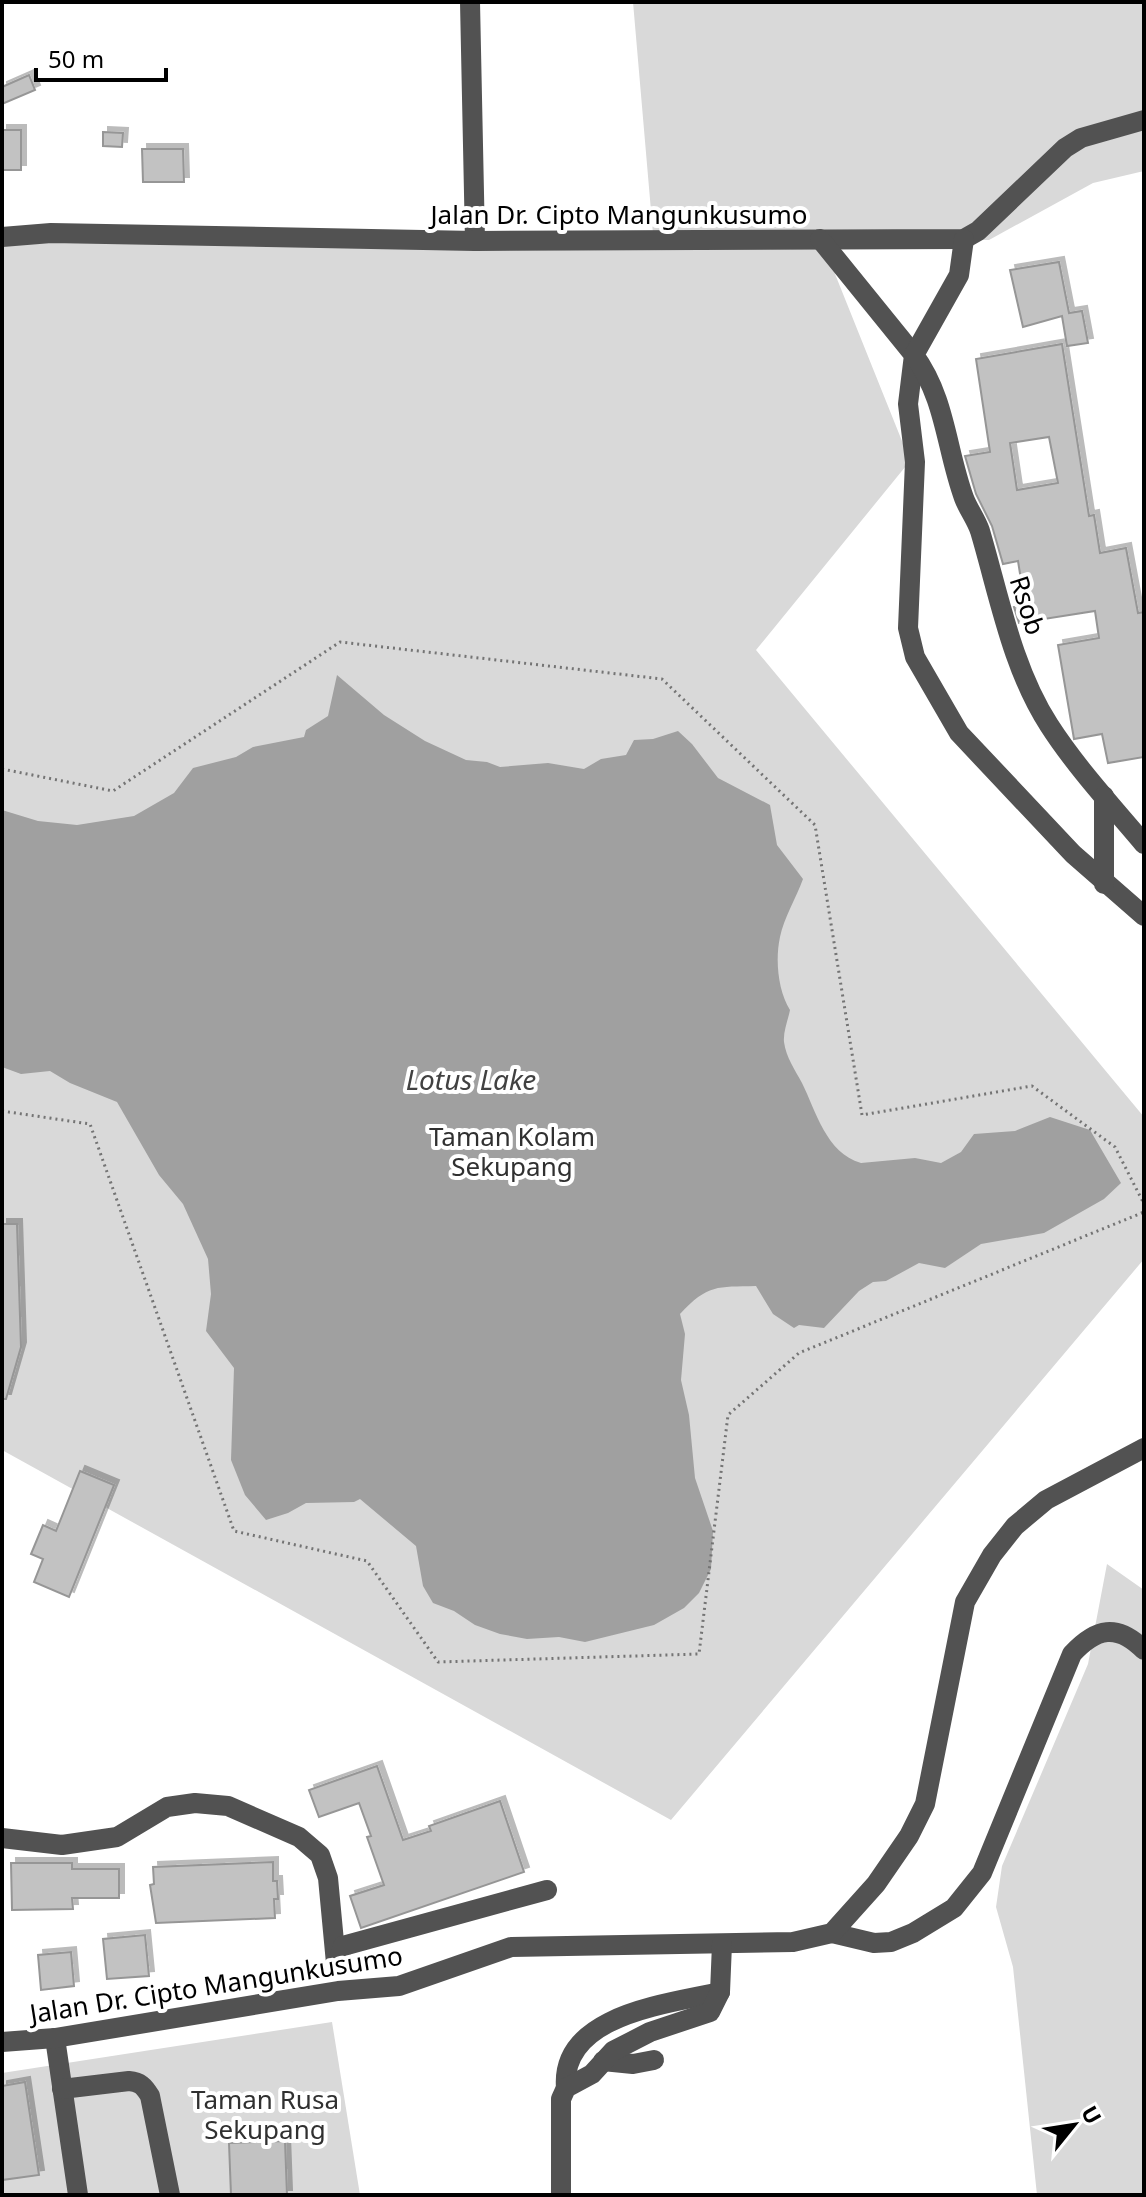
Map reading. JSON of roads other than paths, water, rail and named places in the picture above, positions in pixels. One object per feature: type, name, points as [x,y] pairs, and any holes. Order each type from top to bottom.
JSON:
[{"type":"street","points":[[470,2],[475,241]]},
{"type":"street","points":[[820,239],[964,239],[978,231],[1065,148],[1081,138],[1144,120]]},
{"type":"street","name":"Jalan Dr. Cipto Mangunkusumo","points":[[2,237],[51,233],[475,241],[820,239],[914,355]]},
{"type":"street","points":[[964,239],[959,275],[914,355],[908,404],[915,462],[908,628],[915,657],[959,733],[1073,854],[1144,916]]},
{"type":"street","name":"Rsob","points":[[914,355],[923,368],[948,429],[965,503],[979,527],[1023,674],[1048,724],[1144,844]]},
{"type":"street","points":[[1104,796],[1104,884]]},
{"type":"street","points":[[1144,1448],[1046,1500],[1015,1526],[992,1555],[965,1602],[925,1804],[909,1836],[876,1884],[832,1933],[874,1943],[891,1942],[913,1933],[954,1908],[982,1873],[1072,1654],[1088,1637],[1104,1631],[1125,1635],[1144,1650]]},
{"type":"street","points":[[2,1838],[62,1845],[117,1837],[167,1807],[195,1803],[228,1806],[299,1837],[320,1855],[328,1878],[338,1991]]},
{"type":"street","points":[[336,1963],[343,1946],[547,1890]]},
{"type":"street","name":"Jalan Dr. Cipto Mangunkusumo","points":[[2,2042],[55,2038],[338,1991],[399,1986],[511,1947],[793,1942],[832,1933]]},
{"type":"street","points":[[566,2088],[592,2074],[613,2051],[650,2032],[710,2012],[720,1992],[722,1944]]},
{"type":"street","points":[[561,2195],[561,2099],[569,2065],[582,2040],[599,2027],[639,2010],[720,1992]]},
{"type":"street","points":[[55,2038],[78,2195]]},
{"type":"street","points":[[603,2061],[633,2064],[654,2060]]},
{"type":"street","points":[[62,2089],[129,2081],[138,2082],[145,2088],[150,2096],[170,2195]]},
{"type":"water","name":"Lotus Lake","points":[[337,675],[384,715],[425,741],[466,760],[500,767],[548,763],[584,769],[601,759],[626,755],[634,740],[653,739],[678,731],[718,778],[770,805],[777,845],[803,879],[780,937],[780,985],[790,1010],[784,1042],[824,1130],[839,1150],[861,1163],[915,1158],[941,1163],[961,1152],[974,1134],[1015,1131],[1050,1117],[1090,1130],[1121,1183],[1104,1199],[1044,1233],[981,1244],[945,1268],[919,1263],[886,1281],[873,1282],[859,1291],[824,1328],[799,1325],[794,1328],[773,1314],[756,1286],[714,1289],[690,1304],[680,1314],[685,1334],[681,1380],[689,1415],[695,1478],[713,1531],[711,1569],[699,1593],[684,1608],[654,1625],[585,1642],[559,1637],[527,1639],[500,1634],[433,1603],[423,1586],[416,1546],[360,1499],[354,1502],[306,1503],[266,1520],[245,1495],[231,1460],[234,1368],[206,1331],[211,1294],[208,1259],[183,1204],[159,1175],[117,1102],[70,1083],[50,1071],[21,1074],[2,1067],[2,810],[38,821],[77,825],[134,816],[174,793],[193,768],[236,757],[253,747],[304,737],[306,730],[328,716]]},
{"type":"park label","name":"Taman Kolam Sekupang","points":[[512,1151]]},
{"type":"park label","name":"Taman Rusa Sekupang","points":[[265,2114]]}]
